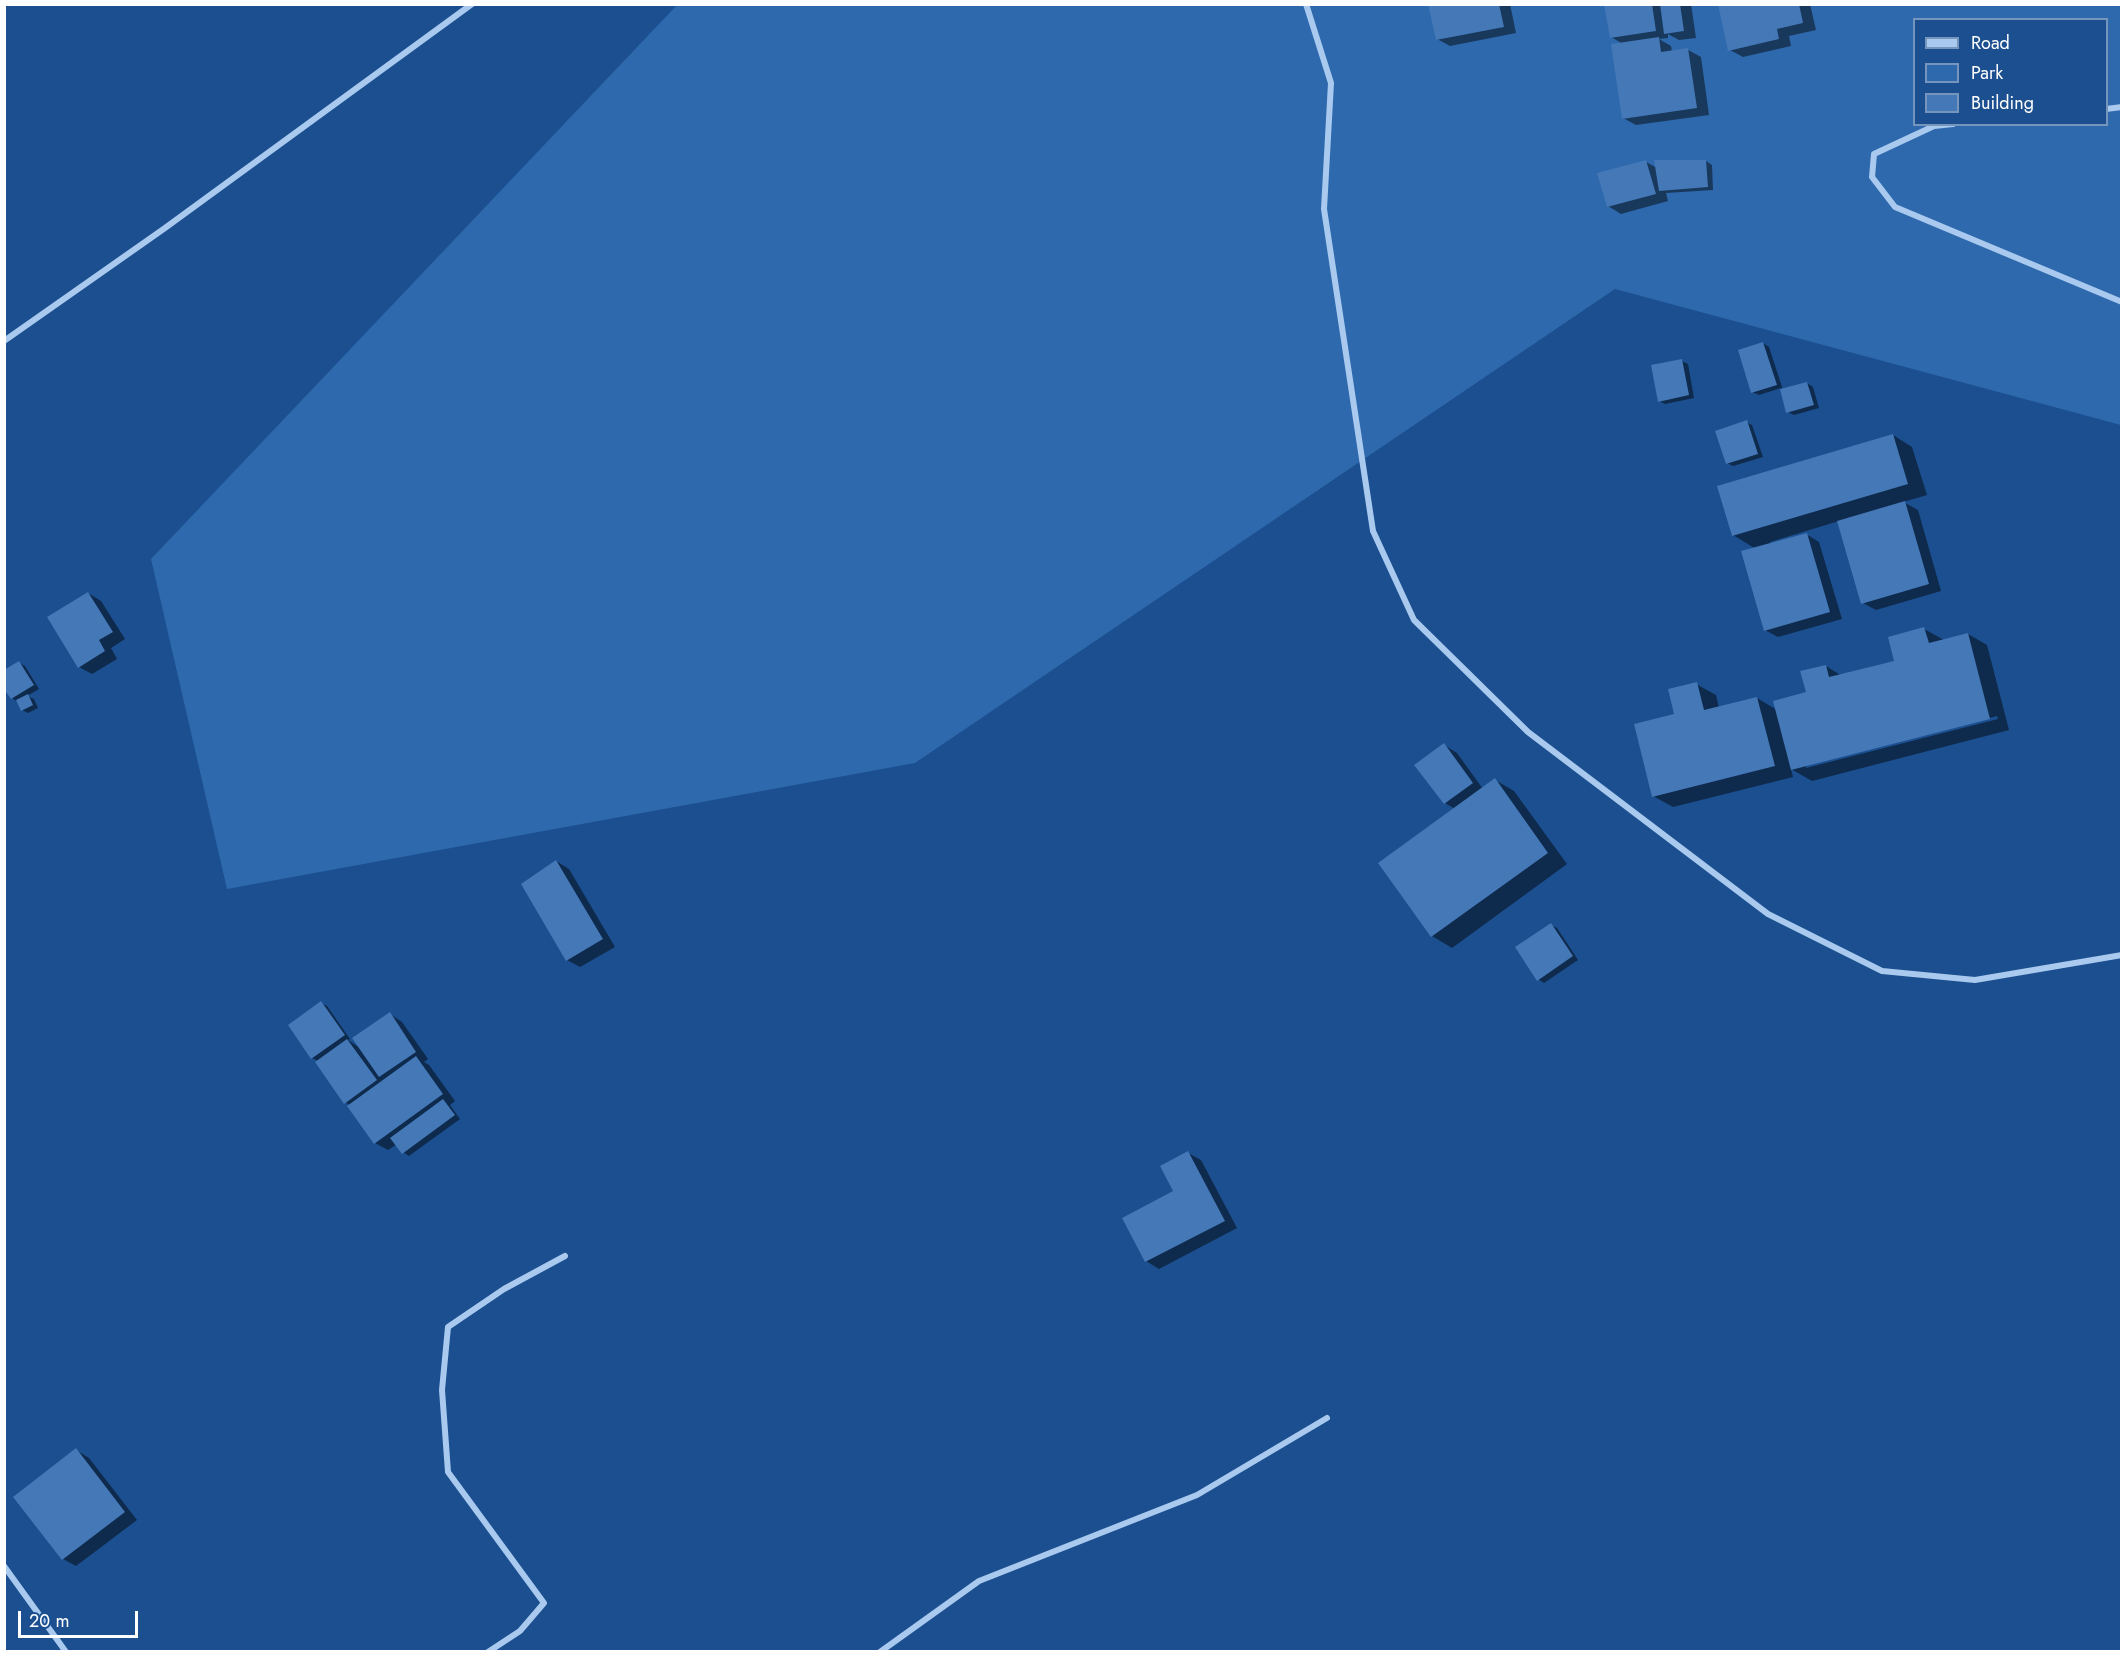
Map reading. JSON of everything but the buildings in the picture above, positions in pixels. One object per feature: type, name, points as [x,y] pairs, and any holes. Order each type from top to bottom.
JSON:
[{"type":"street","points":[[4,341],[165,228],[472,4]]},
{"type":"street","points":[[1306,4],[1331,83],[1324,209],[1373,531],[1414,620],[1528,732],[1768,914],[1882,971],[1975,980],[2121,955]]},
{"type":"street","points":[[1934,126],[1874,154],[1872,177],[1895,207],[2121,302]]},
{"type":"street","points":[[488,1652],[520,1631],[544,1603],[448,1472],[442,1390],[448,1327],[504,1289],[565,1256]]},
{"type":"street","points":[[880,1652],[979,1581],[1197,1495],[1328,1418]]},
{"type":"street","points":[[4,1566],[66,1652]]},
{"type":"green space","points":[[677,5],[2121,5],[2121,425],[1615,289],[915,763],[227,889],[151,559]]}]
